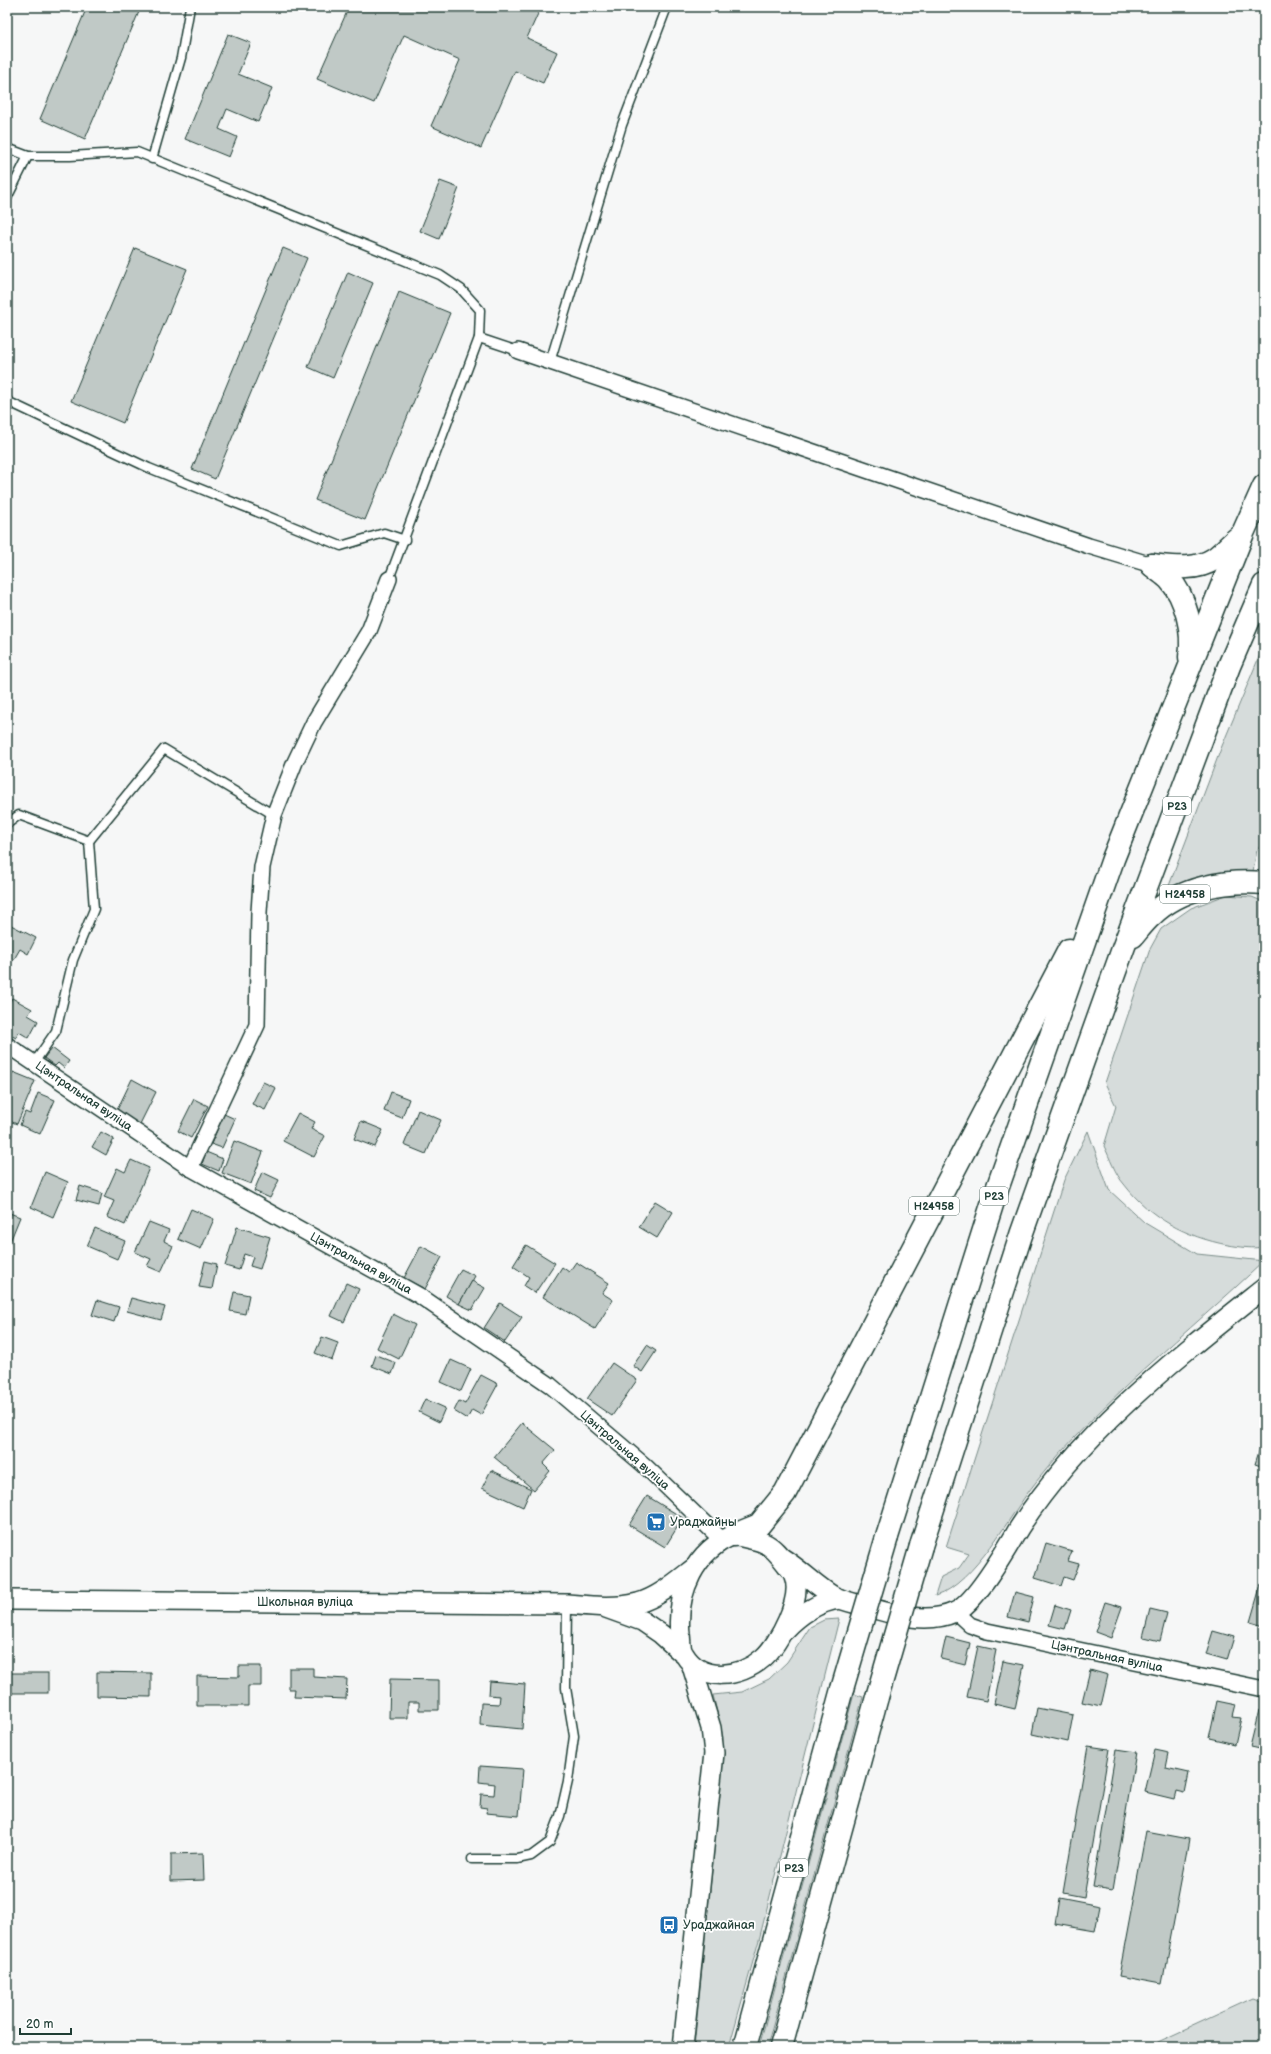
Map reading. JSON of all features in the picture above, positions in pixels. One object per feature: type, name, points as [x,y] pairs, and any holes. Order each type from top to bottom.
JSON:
[{"type":"highway","name":"Р23","points":[[745,2047],[842,1689],[887,1537],[995,1195],[1113,859],[1243,533],[1264,486]]},
{"type":"highway","points":[[1152,565],[1179,568],[1196,566],[1213,560],[1243,533]]},
{"type":"highway","points":[[1152,565],[1169,578],[1179,593],[1186,612],[1190,631],[1190,652],[1186,677]]},
{"type":"highway","name":"Р23","points":[[781,2047],[877,1697],[921,1546],[1021,1235],[1124,946],[1229,666],[1264,584]]},
{"type":"highway","name":"Н24958","points":[[728,1538],[759,1524],[785,1493],[1053,981],[1113,859]]},
{"type":"highway","name":"Н24958","points":[[1124,946],[1152,914],[1178,897],[1198,889],[1241,881],[1264,882]]},
{"type":"street","points":[[518,351],[1089,546],[1152,565]]},
{"type":"street","points":[[190,1168],[257,1025],[259,912],[262,867],[274,815],[295,762],[314,722],[369,631],[389,579]]},
{"type":"street","name":"Цэнтральная вуліца","points":[[7,1045],[190,1168],[433,1305],[550,1385],[644,1465],[694,1512],[728,1538]]},
{"type":"street","points":[[956,1612],[971,1598],[988,1577],[1033,1507],[1118,1411],[1176,1359],[1264,1288]]},
{"type":"street","name":"Н24958","points":[[683,2047],[714,1753],[711,1728],[687,1660],[679,1622],[686,1586],[694,1568],[704,1554],[728,1538],[763,1542],[814,1582],[840,1599],[906,1617],[930,1618],[956,1612]]},
{"type":"street","name":"Н24958","points":[[777,1640],[792,1610],[796,1594],[794,1576],[782,1558]]},
{"type":"street","name":"Н24958","points":[[603,1607],[638,1602],[664,1591],[694,1568]]},
{"type":"street","name":"Н24958","points":[[603,1607],[642,1621],[661,1634],[687,1660],[704,1672],[716,1675],[735,1673],[751,1667],[764,1657],[793,1622],[814,1608],[832,1600],[840,1599]]},
{"type":"street","name":"Школьная вуліца","points":[[7,1600],[567,1604],[603,1607]]},
{"type":"street","name":"Цэнтральная вуліца","points":[[956,1612],[970,1625],[988,1631],[1264,1689]]},
{"type":"lane","points":[[152,159],[181,58],[190,7]]},
{"type":"lane","points":[[550,362],[622,125],[667,7]]},
{"type":"lane","points":[[7,148],[28,156],[70,156],[137,152],[440,275],[461,288],[480,310],[479,338],[405,540],[389,579]]},
{"type":"lane","points":[[7,198],[28,156]]},
{"type":"lane","points":[[479,338],[518,351]]},
{"type":"lane","points":[[7,401],[149,468],[341,546],[384,533],[405,540]]},
{"type":"lane","points":[[34,1062],[56,1031],[73,960],[94,909],[90,841],[164,750],[274,815]]},
{"type":"lane","points":[[7,824],[19,815],[90,841]]},
{"type":"lane","points":[[472,1859],[517,1859],[531,1856],[550,1842],[560,1816],[568,1781],[574,1736],[566,1688],[567,1604]]},
{"type":"shaded area","points":[[1264,645],[1264,842],[1257,850],[1253,871],[1227,873],[1167,891],[1222,746]]},
{"type":"shaded area","points":[[1226,895],[1252,897],[1264,902],[1264,1247],[1259,1248],[1228,1245],[1198,1237],[1183,1231],[1157,1216],[1134,1196],[1121,1180],[1115,1171],[1104,1146],[1116,1106],[1105,1083],[1150,949],[1161,929],[1191,908]]},
{"type":"shaded area","points":[[1088,1131],[1109,1190],[1145,1223],[1197,1254],[1264,1261],[1146,1368],[1089,1423],[1036,1482],[978,1563],[964,1578],[950,1589],[935,1596],[941,1577],[959,1568],[969,1554],[946,1547],[1064,1180]]},
{"type":"shaded area","points":[[839,1619],[759,1940],[729,2047],[694,2047],[720,1792],[723,1737],[713,1695],[742,1692],[769,1679],[787,1662],[810,1627],[824,1620]]},
{"type":"shaded area","points":[[854,1694],[863,1697],[767,2047],[759,2047]]},
{"type":"shaded area","points":[[1253,1998],[1264,2002],[1264,2047],[1147,2047]]},
{"type":"building","points":[[87,7],[141,7],[85,139],[40,119]]},
{"type":"building","points":[[349,7],[467,7],[472,9],[473,7],[541,7],[527,38],[557,52],[543,83],[515,71],[481,148],[431,126],[460,60],[404,35],[374,103],[317,79]]},
{"type":"building","points":[[228,34],[251,43],[238,74],[272,88],[258,122],[227,109],[219,129],[237,137],[229,157],[185,139]]},
{"type":"building","points":[[440,181],[459,188],[439,239],[420,231]]},
{"type":"building","points":[[135,248],[187,269],[123,423],[71,401]]},
{"type":"building","points":[[283,248],[307,258],[215,479],[192,469]]},
{"type":"building","points":[[348,272],[373,283],[333,378],[308,367]]},
{"type":"building","points":[[399,292],[450,313],[365,520],[315,500]]},
{"type":"building","points":[[11,925],[36,938],[28,954],[20,949],[13,961],[7,957],[7,932]]},
{"type":"building","points":[[12,998],[32,1009],[28,1015],[38,1021],[29,1038],[19,1032],[16,1038],[7,1033],[7,1007]]},
{"type":"building","points":[[52,1048],[69,1061],[64,1068],[58,1063],[55,1066],[44,1058]]},
{"type":"building","points":[[13,1072],[35,1081],[17,1124],[7,1120],[7,1085]]},
{"type":"building","points":[[132,1079],[156,1092],[140,1124],[116,1112]]},
{"type":"building","points":[[263,1082],[276,1088],[265,1110],[252,1104]]},
{"type":"building","points":[[391,1092],[409,1099],[402,1118],[384,1111]]},
{"type":"building","points":[[38,1093],[55,1100],[40,1134],[20,1125],[25,1112],[30,1114]]},
{"type":"building","points":[[194,1099],[208,1106],[191,1138],[178,1131]]},
{"type":"building","points":[[418,1110],[441,1120],[426,1154],[404,1145]]},
{"type":"building","points":[[298,1113],[315,1122],[311,1129],[325,1136],[314,1157],[283,1141]]},
{"type":"building","points":[[224,1114],[235,1119],[222,1148],[211,1144]]},
{"type":"building","points":[[361,1121],[383,1130],[375,1147],[354,1139]]},
{"type":"building","points":[[101,1132],[114,1139],[106,1155],[92,1147]]},
{"type":"building","points":[[234,1141],[263,1152],[251,1184],[222,1173]]},
{"type":"building","points":[[206,1152],[223,1159],[219,1171],[202,1164]]},
{"type":"building","points":[[131,1160],[149,1168],[125,1225],[107,1217],[114,1201],[104,1197],[117,1168],[125,1172]]},
{"type":"building","points":[[45,1172],[68,1182],[53,1217],[31,1207]]},
{"type":"building","points":[[262,1172],[279,1180],[270,1198],[254,1191]]},
{"type":"building","points":[[80,1186],[102,1193],[99,1206],[76,1200]]},
{"type":"building","points":[[655,1201],[673,1212],[657,1238],[639,1227]]},
{"type":"building","points":[[191,1209],[214,1219],[201,1249],[178,1239]]},
{"type":"building","points":[[7,1212],[20,1217],[7,1249]]},
{"type":"building","points":[[149,1222],[169,1230],[164,1241],[173,1246],[161,1272],[147,1266],[151,1259],[135,1252]]},
{"type":"building","points":[[237,1227],[270,1237],[260,1269],[250,1266],[253,1257],[244,1254],[239,1270],[225,1266]]},
{"type":"building","points":[[95,1228],[125,1241],[117,1259],[87,1246]]},
{"type":"building","points":[[526,1245],[555,1263],[535,1293],[524,1286],[529,1277],[513,1266]]},
{"type":"building","points":[[421,1246],[442,1257],[425,1289],[404,1278]]},
{"type":"building","points":[[205,1261],[217,1264],[212,1289],[199,1287]]},
{"type":"building","points":[[576,1262],[609,1283],[602,1293],[613,1300],[595,1329],[543,1297],[562,1267],[569,1272]]},
{"type":"building","points":[[461,1269],[475,1276],[459,1304],[446,1296]]},
{"type":"building","points":[[472,1281],[485,1288],[472,1310],[459,1304]]},
{"type":"building","points":[[346,1283],[359,1289],[344,1322],[331,1316]]},
{"type":"building","points":[[234,1292],[249,1295],[245,1314],[230,1311]]},
{"type":"building","points":[[131,1298],[165,1307],[161,1320],[127,1311]]},
{"type":"building","points":[[97,1300],[119,1307],[114,1322],[92,1315]]},
{"type":"building","points":[[500,1303],[522,1317],[505,1342],[484,1328]]},
{"type":"building","points":[[393,1314],[415,1325],[399,1359],[377,1348]]},
{"type":"building","points":[[322,1337],[338,1343],[332,1360],[315,1353]]},
{"type":"building","points":[[647,1345],[656,1351],[642,1372],[633,1366]]},
{"type":"building","points":[[376,1355],[396,1363],[392,1374],[372,1366]]},
{"type":"building","points":[[451,1360],[471,1369],[461,1391],[441,1382]]},
{"type":"building","points":[[612,1363],[637,1380],[612,1416],[587,1399]]},
{"type":"building","points":[[481,1375],[498,1384],[481,1415],[472,1410],[467,1419],[454,1411],[459,1401],[465,1404]]},
{"type":"building","points":[[425,1399],[445,1408],[439,1422],[419,1412]]},
{"type":"building","points":[[522,1423],[555,1450],[543,1464],[550,1471],[534,1490],[494,1457]]},
{"type":"building","points":[[1264,1436],[1264,1467],[1255,1464]]},
{"type":"building","points":[[491,1470],[531,1489],[523,1507],[482,1488]]},
{"type":"building","name":"Ураджайны","points":[[647,1496],[683,1518],[665,1547],[629,1525]]},
{"type":"building","points":[[1046,1543],[1072,1551],[1068,1561],[1079,1564],[1073,1580],[1064,1577],[1061,1586],[1035,1578]]},
{"type":"building","points":[[1261,1584],[1264,1585],[1264,1626],[1250,1622]]},
{"type":"building","points":[[1015,1592],[1034,1597],[1028,1622],[1008,1617]]},
{"type":"building","points":[[1105,1602],[1122,1607],[1111,1638],[1095,1632]]},
{"type":"building","points":[[1055,1605],[1071,1610],[1065,1629],[1049,1625]]},
{"type":"building","points":[[1150,1609],[1167,1613],[1160,1641],[1143,1637]]},
{"type":"building","points":[[1213,1631],[1234,1637],[1227,1660],[1206,1654]]},
{"type":"building","points":[[946,1637],[970,1643],[965,1665],[941,1659]]},
{"type":"building","points":[[978,1646],[996,1650],[986,1701],[967,1697]]},
{"type":"building","points":[[1003,1661],[1024,1665],[1015,1709],[994,1704]]},
{"type":"building","points":[[239,1666],[261,1666],[261,1686],[248,1686],[248,1706],[197,1706],[197,1676],[239,1677]]},
{"type":"building","points":[[289,1668],[313,1668],[313,1677],[347,1679],[346,1699],[294,1697],[295,1689],[289,1689]]},
{"type":"building","points":[[1090,1670],[1108,1675],[1101,1706],[1082,1702]]},
{"type":"building","points":[[97,1672],[151,1673],[151,1697],[97,1696]]},
{"type":"building","points":[[7,1673],[48,1673],[48,1693],[7,1693]]},
{"type":"building","points":[[390,1679],[439,1680],[439,1710],[419,1710],[419,1702],[408,1702],[408,1718],[389,1718]]},
{"type":"building","points":[[490,1681],[525,1684],[522,1729],[480,1725],[481,1703],[499,1704],[500,1696],[489,1695]]},
{"type":"building","points":[[1217,1701],[1236,1705],[1233,1717],[1241,1718],[1235,1744],[1209,1738]]},
{"type":"building","points":[[1037,1708],[1073,1715],[1068,1742],[1032,1734]]},
{"type":"building","points":[[1259,1710],[1264,1712],[1264,1750],[1250,1747]]},
{"type":"building","points":[[1088,1746],[1109,1749],[1084,1897],[1063,1893]]},
{"type":"building","points":[[1116,1749],[1136,1752],[1113,1890],[1093,1887]]},
{"type":"building","points":[[1155,1750],[1169,1753],[1166,1768],[1188,1773],[1184,1793],[1176,1791],[1174,1799],[1145,1792]]},
{"type":"building","points":[[480,1766],[523,1769],[519,1816],[486,1813],[487,1808],[480,1807],[481,1794],[494,1795],[495,1784],[479,1782]]},
{"type":"building","points":[[1146,1831],[1189,1839],[1162,1984],[1119,1976]]},
{"type":"building","points":[[203,1853],[204,1880],[171,1881],[171,1854]]},
{"type":"building","points":[[1059,1898],[1100,1906],[1095,1931],[1055,1924]]},
{"type":"place","name":"Ураджайны","points":[[656,1522]]},
{"type":"place","name":"Ураджайная","points":[[669,1925]]}]
